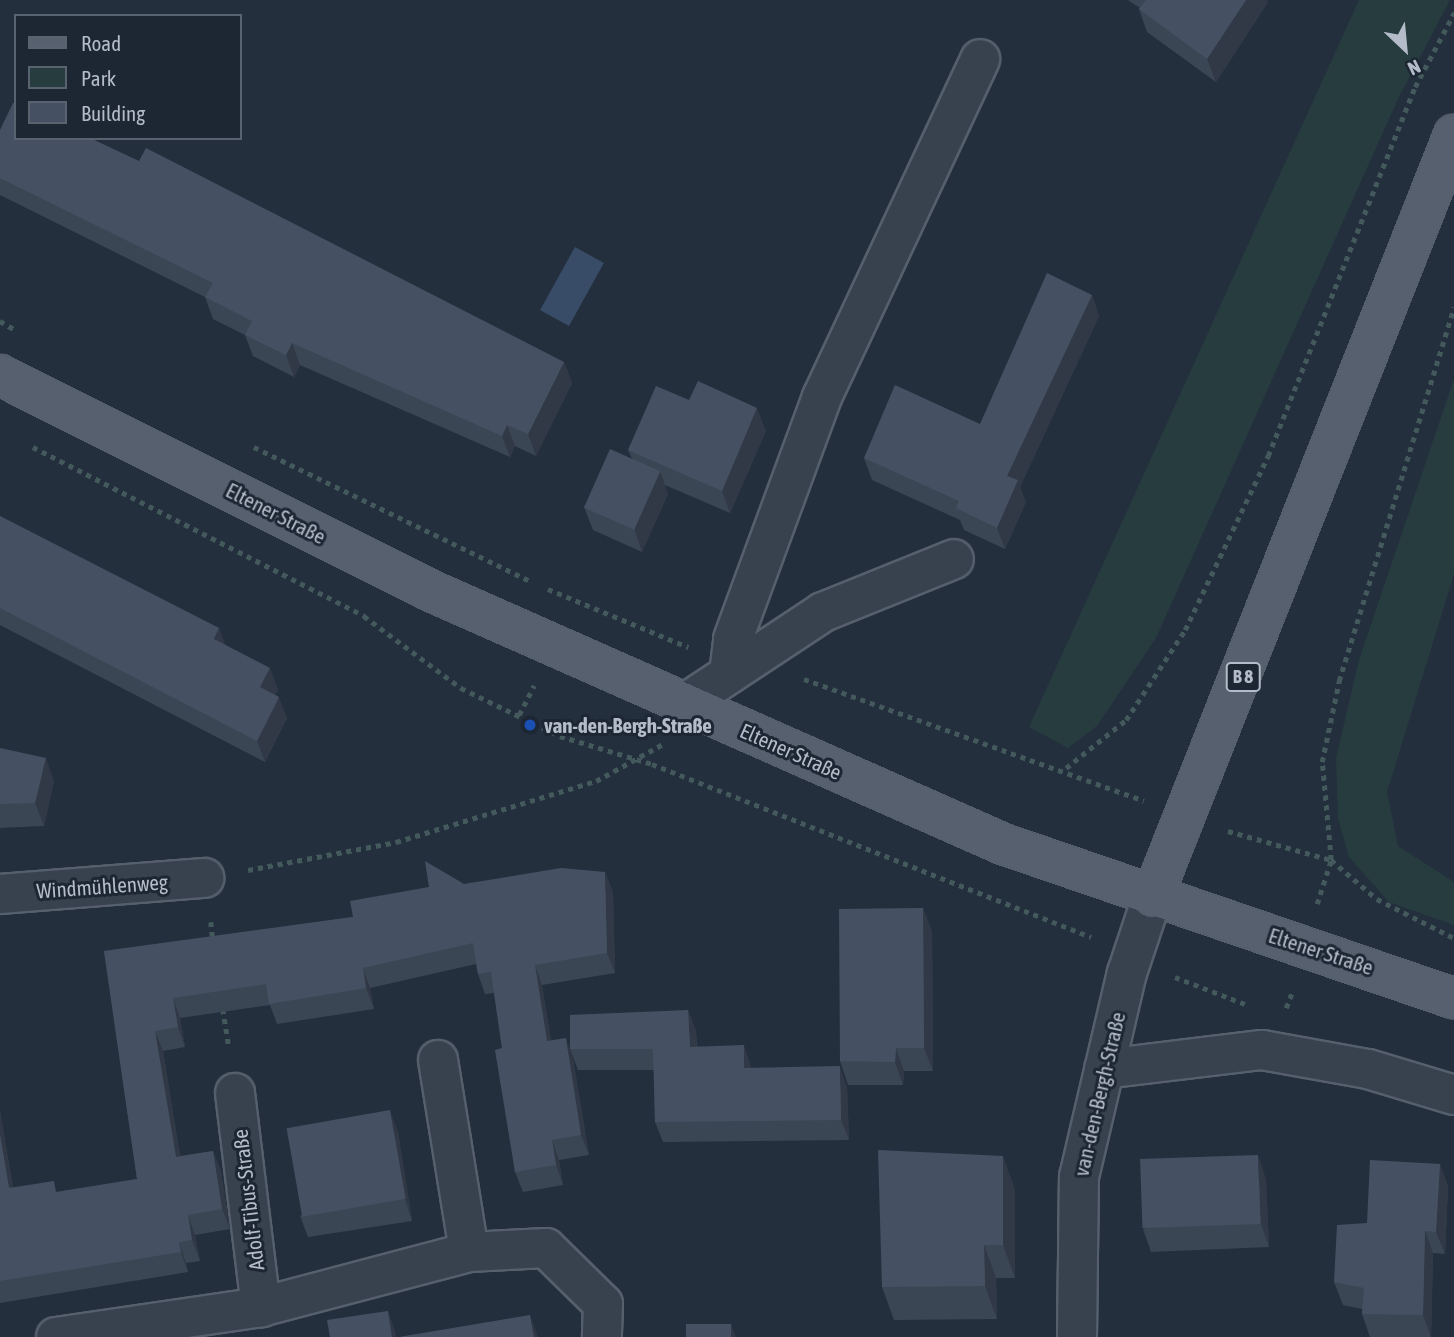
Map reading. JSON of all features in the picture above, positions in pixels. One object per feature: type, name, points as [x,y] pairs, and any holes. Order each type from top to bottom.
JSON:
[{"type":"main road","name":"B 8","points":[[1152,898],[1454,135]]},
{"type":"main road","name":"Eltener Straße","points":[[0,375],[429,590],[1003,844],[1152,898],[1454,998]]},
{"type":"street","points":[[733,667],[752,584],[822,397],[980,59]]},
{"type":"street","points":[[698,711],[733,667],[872,587],[954,559]]},
{"type":"street","name":"Windmühlenweg","points":[[0,894],[204,878]]},
{"type":"street","name":"van-den-Bergh-Straße","points":[[1077,1337],[1079,1177],[1104,1069],[1152,898]]},
{"type":"street","points":[[1104,1069],[1262,1050],[1368,1069],[1454,1096]]},
{"type":"street","points":[[438,1060],[469,1252]]},
{"type":"street","name":"Adolf-Tibus-Straße","points":[[236,1093],[261,1307]]},
{"type":"street","points":[[56,1337],[261,1307],[469,1252],[546,1248],[603,1304],[602,1337]]},
{"type":"path","points":[[240,440],[535,583],[733,667],[810,680],[1045,768],[1066,768],[1126,720],[1185,630],[1268,456],[1415,87],[1454,13]]},
{"type":"path","points":[[1454,307],[1339,681],[1322,762],[1331,860],[1377,899],[1454,939]]},
{"type":"path","points":[[0,321],[21,333]]},
{"type":"path","points":[[22,441],[364,616],[461,688],[561,736],[636,759],[1059,920]]},
{"type":"path","points":[[214,945],[204,878],[396,842],[596,781],[636,759],[698,711]]},
{"type":"path","points":[[222,999],[236,1093]]},
{"type":"green space","points":[[1359,0],[1450,0],[1398,99],[1156,638],[1097,726],[1068,748],[1029,727]]},
{"type":"green space","points":[[1454,379],[1454,574],[1387,792],[1398,846],[1454,882],[1454,925],[1389,902],[1349,857],[1338,819],[1336,758],[1359,660]]},
{"type":"water","points":[[575,247],[604,263],[569,326],[540,310]]},
{"type":"building","points":[[1146,0],[1246,0],[1207,59],[1139,9]]},
{"type":"building","points":[[13,103],[14,140],[94,140],[139,161],[146,148],[564,362],[528,434],[507,425],[502,436],[292,343],[286,355],[245,335],[252,321],[205,297],[213,283],[0,178],[0,130]]},
{"type":"building","points":[[1047,273],[1092,295],[1007,476],[1018,480],[997,528],[956,508],[959,501],[864,458],[895,385],[980,424]]},
{"type":"building","points":[[698,381],[757,408],[722,491],[628,450],[656,386],[689,400]]},
{"type":"building","points":[[610,449],[660,471],[634,530],[584,507]]},
{"type":"building","points":[[0,516],[219,628],[214,639],[270,668],[260,687],[279,697],[257,741],[0,608]]},
{"type":"building","points":[[0,748],[46,758],[35,803],[0,804]]},
{"type":"building","points":[[425,861],[464,884],[561,868],[605,872],[607,953],[535,965],[547,1041],[566,1038],[581,1135],[552,1140],[556,1165],[515,1172],[495,1050],[502,1048],[491,972],[478,974],[473,943],[363,968],[366,988],[269,1004],[266,984],[173,998],[178,1027],[155,1031],[176,1157],[213,1151],[222,1209],[188,1215],[192,1240],[179,1242],[181,1252],[0,1281],[0,1135],[9,1188],[54,1181],[56,1192],[137,1179],[104,951],[353,917],[350,901],[429,887]]},
{"type":"building","points":[[923,908],[924,1048],[896,1048],[895,1062],[840,1061],[839,909]]},
{"type":"building","points":[[688,1010],[690,1047],[744,1045],[744,1068],[840,1066],[841,1120],[655,1122],[653,1049],[570,1049],[570,1015]]},
{"type":"building","points":[[390,1110],[406,1199],[302,1217],[287,1128]]},
{"type":"building","points":[[878,1150],[1003,1156],[1003,1245],[984,1245],[985,1286],[882,1287]]},
{"type":"building","points":[[1258,1155],[1260,1224],[1142,1228],[1140,1159]]},
{"type":"building","points":[[1370,1160],[1440,1164],[1436,1232],[1425,1231],[1423,1315],[1362,1314],[1364,1288],[1334,1282],[1337,1225],[1367,1223]]},
{"type":"building","points":[[388,1311],[392,1337],[330,1337],[327,1320]]},
{"type":"building","points":[[530,1315],[534,1337],[399,1337]]},
{"type":"building","points":[[686,1324],[731,1324],[731,1337],[686,1337]]},
{"type":"place","name":"van-den-Bergh-Straße","points":[[530,725]]}]
